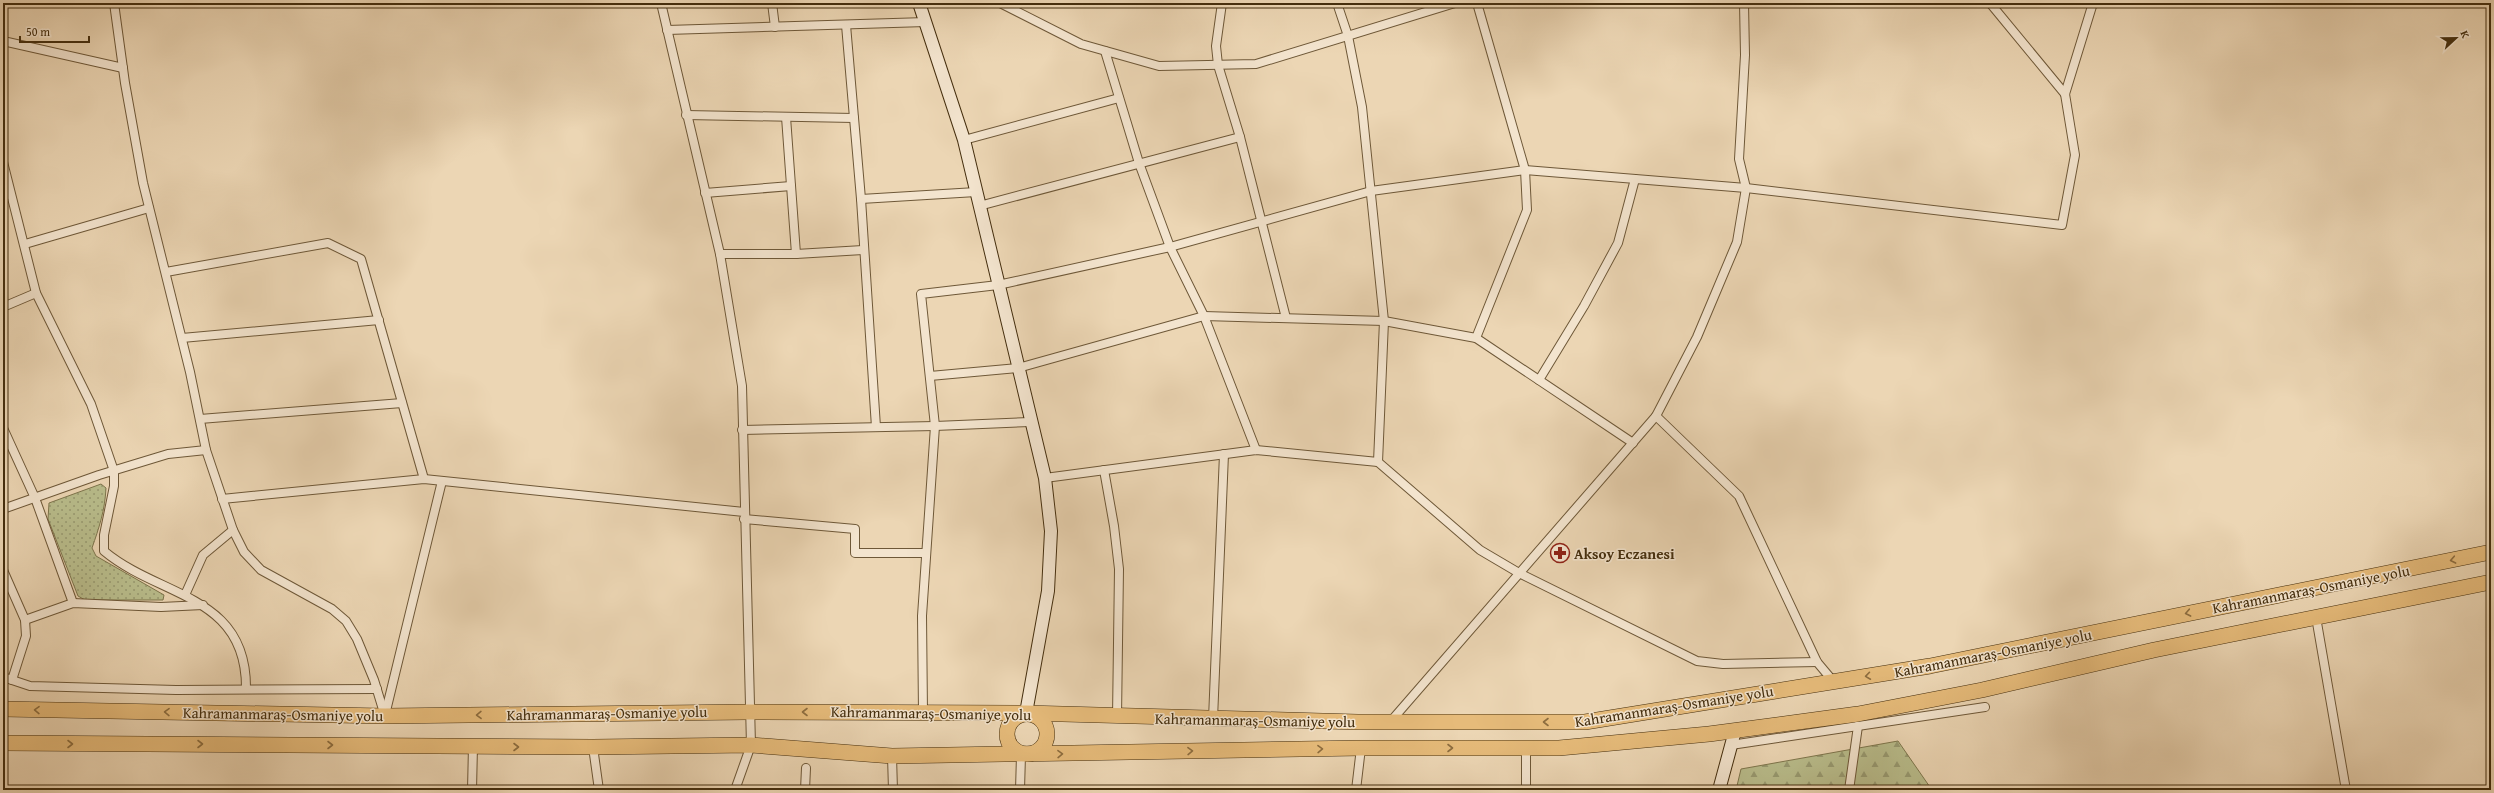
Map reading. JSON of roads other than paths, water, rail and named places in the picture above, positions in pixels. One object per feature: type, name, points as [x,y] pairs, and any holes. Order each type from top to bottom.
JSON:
[{"type":"highway","name":"Kahramanmaraş-Osmaniye yolu","points":[[3,709],[385,716],[748,712],[1029,714],[1213,719],[1585,722],[1930,666],[2491,552]]},
{"type":"highway","name":"Kahramanmaraş-Osmaniye yolu","points":[[3,743],[593,747],[751,744],[892,756],[1361,748],[1560,748],[1733,738],[1896,707],[2491,582]]},
{"type":"highway","points":[[1029,714],[1043,724],[1046,737],[1041,749],[1025,754],[1016,751],[1012,747],[1007,735],[1008,729],[1015,719],[1029,714]]},
{"type":"street","points":[[114,3],[122,68],[150,208],[182,338],[206,450],[232,530],[244,552],[261,570],[332,609],[346,621],[357,639],[377,689],[385,716]]},
{"type":"street","points":[[661,3],[686,116],[720,254],[742,386],[748,712],[751,744],[735,790]]},
{"type":"street","points":[[772,3],[775,27]]},
{"type":"street","points":[[919,3],[964,140],[1030,422],[1045,478],[1051,531],[1048,591],[1029,714]]},
{"type":"street","points":[[1000,3],[1081,44],[1159,66],[1256,64],[1455,3]]},
{"type":"street","points":[[1222,3],[1216,46],[1218,65],[1240,137],[1286,318]]},
{"type":"street","points":[[1337,3],[1348,36],[1362,107],[1384,321],[1378,462]]},
{"type":"street","points":[[1476,338],[1527,210],[1525,170],[1477,3]]},
{"type":"street","points":[[1391,721],[1656,416],[1697,337],[1738,242],[1746,188],[1739,159],[1744,55],[1744,3]]},
{"type":"street","points":[[1990,3],[2065,94]]},
{"type":"street","points":[[924,713],[922,616],[934,426],[921,294],[998,285],[1170,247],[1370,191],[1525,170],[1746,188],[2062,225],[2075,155],[2065,94],[2093,3]]},
{"type":"street","points":[[667,30],[926,22]]},
{"type":"street","points":[[846,25],[861,199],[863,250],[876,427]]},
{"type":"street","points":[[3,40],[122,68]]},
{"type":"street","points":[[1105,51],[1140,164],[1170,247],[1204,316],[1256,450]]},
{"type":"street","points":[[964,140],[1119,98]]},
{"type":"street","points":[[686,116],[854,118]]},
{"type":"street","points":[[786,117],[796,254]]},
{"type":"street","points":[[979,206],[1240,137]]},
{"type":"street","points":[[3,162],[25,244],[36,293],[91,404],[114,470],[114,486],[104,535],[104,551],[118,562],[204,605],[232,630],[246,672],[246,689]]},
{"type":"street","points":[[1539,380],[1584,306],[1618,243],[1635,179]]},
{"type":"street","points":[[705,193],[791,186]]},
{"type":"street","points":[[861,199],[976,192]]},
{"type":"street","points":[[25,244],[150,208]]},
{"type":"street","points":[[166,272],[328,243],[362,259],[424,479]]},
{"type":"street","points":[[720,254],[796,254],[863,250]]},
{"type":"street","points":[[3,307],[36,293]]},
{"type":"street","points":[[930,376],[1018,368],[1204,316],[1384,321],[1476,338],[1633,442]]},
{"type":"street","points":[[182,338],[379,320]]},
{"type":"street","points":[[200,419],[402,403]]},
{"type":"street","points":[[1656,416],[1739,496],[1817,662],[1832,681]]},
{"type":"street","points":[[742,430],[934,426],[1030,422]]},
{"type":"street","points":[[3,428],[35,498],[73,603]]},
{"type":"street","points":[[3,509],[114,470],[168,454],[206,450]]},
{"type":"street","points":[[1045,478],[1256,450],[1378,462],[1480,550],[1520,573],[1697,661],[1723,664],[1817,662]]},
{"type":"street","points":[[1213,719],[1224,454]]},
{"type":"street","points":[[1104,470],[1114,526],[1119,569],[1117,717]]},
{"type":"street","points":[[222,499],[424,479],[855,530],[855,553],[926,553]]},
{"type":"street","points":[[385,716],[442,481]]},
{"type":"street","points":[[185,595],[203,555],[232,530]]},
{"type":"street","points":[[3,570],[25,620],[26,636],[12,680]]},
{"type":"street","points":[[25,620],[73,603],[161,607],[204,605]]},
{"type":"street","points":[[2316,618],[2346,790]]},
{"type":"street","points":[[3,677],[30,686],[377,689]]},
{"type":"street","points":[[1719,790],[1733,738],[1858,726],[1985,707]]},
{"type":"street","points":[[1849,790],[1858,726]]},
{"type":"street","points":[[472,790],[473,746]]},
{"type":"street","points":[[593,747],[599,790]]},
{"type":"street","points":[[1356,790],[1361,748]]},
{"type":"street","points":[[1526,748],[1526,790]]},
{"type":"street","points":[[1020,790],[1025,754]]},
{"type":"street","points":[[892,756],[893,790]]},
{"type":"street","points":[[805,790],[806,768]]},
{"type":"place","name":"Aksoy Eczanesi","points":[[1560,553]]}]
